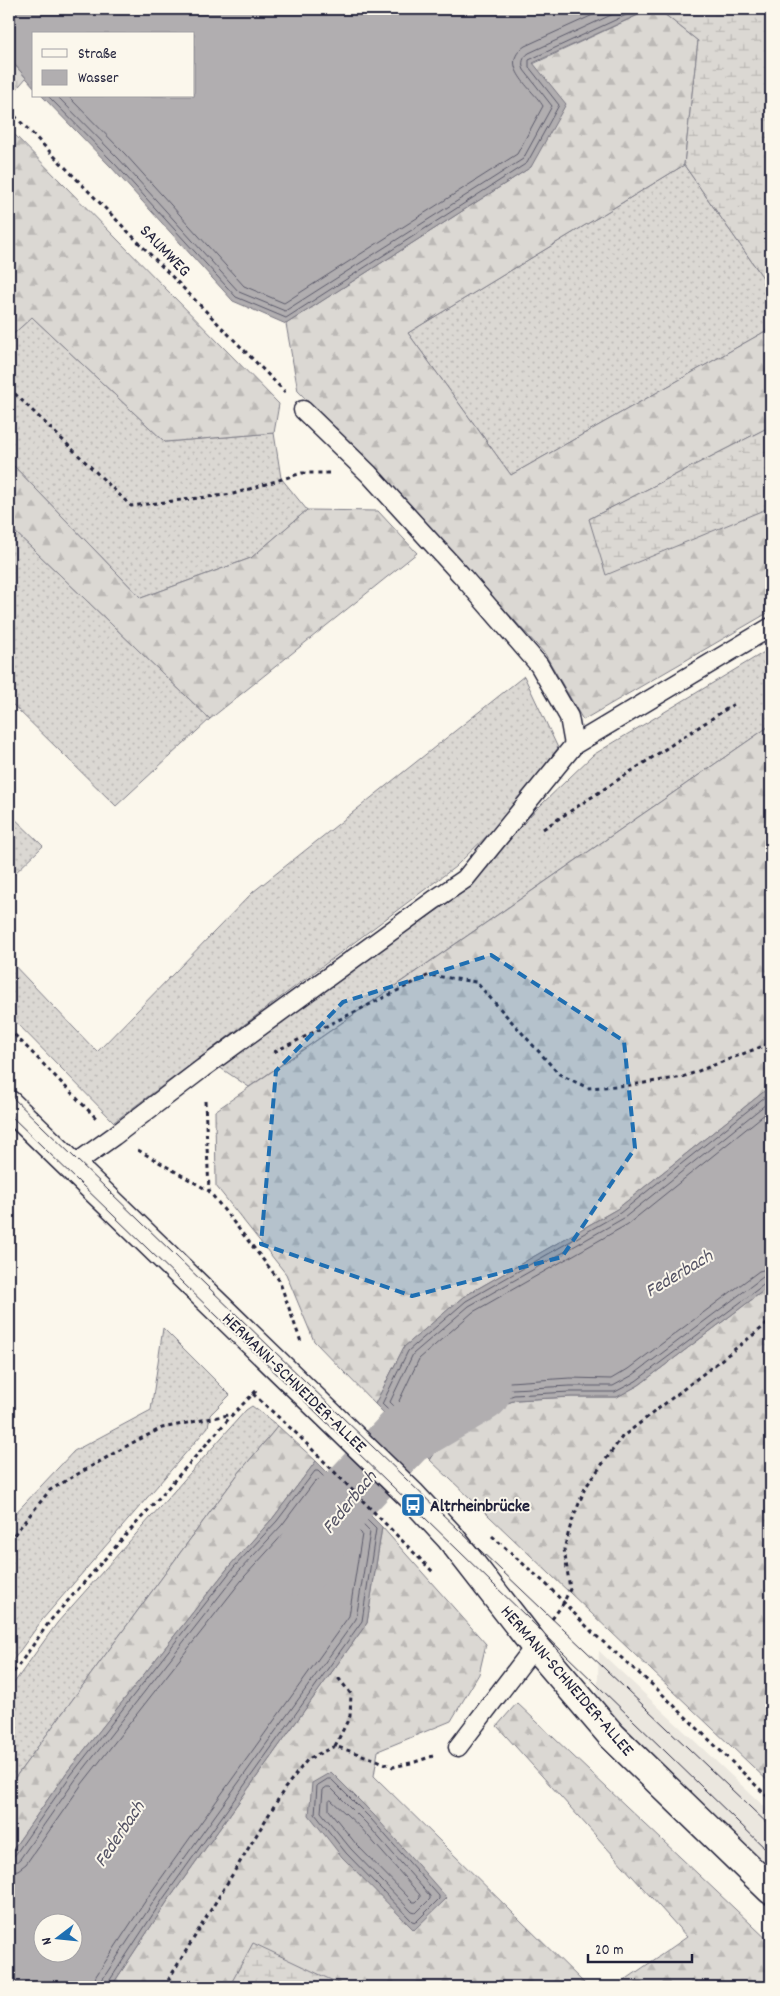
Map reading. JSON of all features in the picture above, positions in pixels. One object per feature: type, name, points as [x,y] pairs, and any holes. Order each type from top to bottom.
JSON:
[{"type":"street","name":"HERMANN-SCHNEIDER-ALLEE","points":[[9,1105],[411,1495],[469,1561],[535,1646],[612,1736],[771,1890]]},
{"type":"lane","points":[[303,410],[369,474],[463,577],[538,665],[569,717],[574,745]]},
{"type":"lane","points":[[72,1166],[203,1068],[466,879],[574,745],[771,627]]},
{"type":"lane","points":[[458,1746],[535,1646]]},
{"type":"path","name":"SAUMWEG","points":[[9,110],[303,410]]},
{"type":"path","points":[[9,388],[131,506],[232,494],[302,473],[369,474]]},
{"type":"path","points":[[539,831],[737,702]]},
{"type":"path","points":[[270,1054],[429,975],[476,982],[559,1074],[588,1088],[631,1085],[683,1077],[771,1043]]},
{"type":"path","points":[[203,1068],[209,1191],[279,1280],[303,1348]]},
{"type":"path","points":[[535,1646],[564,1604],[570,1589],[564,1549],[571,1524],[585,1488],[622,1437],[771,1321]]},
{"type":"path","points":[[9,1679],[50,1621],[253,1394],[297,1434],[428,1566]]},
{"type":"path","points":[[9,1541],[50,1490],[132,1443],[162,1428],[234,1414]]},
{"type":"path","points":[[489,1533],[547,1585],[592,1633],[657,1690],[771,1800]]},
{"type":"path","points":[[164,1987],[285,1788],[308,1759],[335,1746],[350,1716],[351,1694],[336,1675]]},
{"type":"path","points":[[335,1746],[392,1767],[415,1762],[458,1746]]},
{"type":"highlighted area","points":[[491,955],[624,1041],[635,1148],[562,1257],[412,1296],[261,1244],[276,1071],[343,1002]]},
{"type":"shaded area","points":[[599,1651],[771,1813],[771,1870],[597,1701]]},
{"type":"green space","points":[[651,9],[658,9],[698,41],[684,165],[408,333],[511,475],[771,328],[771,426],[589,519],[771,507],[771,611],[583,720],[545,654],[434,532],[298,391],[286,324],[531,167],[533,64]]},
{"type":"green space","points":[[658,9],[771,9],[771,289],[684,165],[698,41]]},
{"type":"green space","points":[[9,58],[26,78],[14,92],[9,87]]},
{"type":"green space","points":[[9,129],[279,404],[274,433],[165,442],[32,317],[9,338]]},
{"type":"green space","points":[[684,165],[771,289],[771,328],[511,475],[408,333]]},
{"type":"green space","points":[[32,317],[165,442],[274,433],[281,478],[307,510],[251,558],[141,598],[9,461],[9,338]]},
{"type":"green space","points":[[771,426],[771,507],[606,575],[589,519]]},
{"type":"green space","points":[[9,461],[141,598],[251,558],[307,510],[378,511],[417,553],[210,719],[9,526]]},
{"type":"green space","points":[[9,526],[210,719],[116,806],[9,701]]},
{"type":"green space","points":[[771,648],[771,725],[249,1087],[216,1065],[469,888],[516,829],[593,755]]},
{"type":"green space","points":[[524,676],[558,748],[503,820],[455,867],[114,1122],[9,1015],[9,960],[97,1052],[253,892]]},
{"type":"green space","points":[[771,725],[771,1086],[617,1209],[463,1297],[404,1347],[375,1404],[314,1341],[286,1274],[216,1186],[215,1111]]},
{"type":"green space","points":[[9,813],[43,846],[9,879]]},
{"type":"green space","points":[[771,1285],[771,1784],[430,1460],[447,1434],[479,1413],[516,1400],[617,1397],[639,1385]]},
{"type":"green space","points":[[163,1328],[230,1395],[210,1415],[208,1427],[42,1620],[9,1666],[9,1520],[74,1451],[151,1410]]},
{"type":"green space","points":[[252,1406],[278,1426],[238,1474],[9,1786],[9,1690],[57,1623],[246,1410]]},
{"type":"green space","points":[[278,1426],[316,1461],[273,1518],[231,1564],[67,1772],[9,1855],[9,1786],[238,1474]]},
{"type":"green space","points":[[382,1527],[486,1644],[479,1674],[451,1721],[378,1751],[374,1776],[588,1987],[111,1987],[167,1902],[367,1623]]},
{"type":"green space","points":[[517,1703],[771,1943],[771,1987],[615,1987],[687,1937],[497,1726]]},
{"type":"green space","points":[[253,1943],[346,1987],[229,1987]]},
{"type":"water","points":[[9,9],[651,9],[533,63],[566,104],[531,167],[286,324],[233,301],[111,167],[44,98],[195,98],[195,32],[32,32],[32,85],[9,58]]},
{"type":"water","points":[[771,1086],[771,1285],[639,1385],[617,1397],[516,1400],[479,1413],[447,1434],[430,1460],[375,1404],[404,1347],[463,1297],[617,1209]]},
{"type":"water","points":[[316,1461],[382,1527],[367,1623],[167,1902],[111,1987],[9,1987],[9,1855],[67,1772],[231,1564],[273,1518]]},
{"type":"water","points":[[331,1772],[374,1815],[447,1898],[414,1930],[342,1857],[309,1815],[312,1783]]},
{"type":"waterway","name":"Federbach","points":[[299,1565],[343,1501],[405,1435],[480,1391]]},
{"type":"tram line","points":[[9,1094],[439,1511],[771,1827]]},
{"type":"tram line","points":[[9,1114],[771,1854]]},
{"type":"place","name":"Altrheinbrücke","points":[[413,1505]]}]
